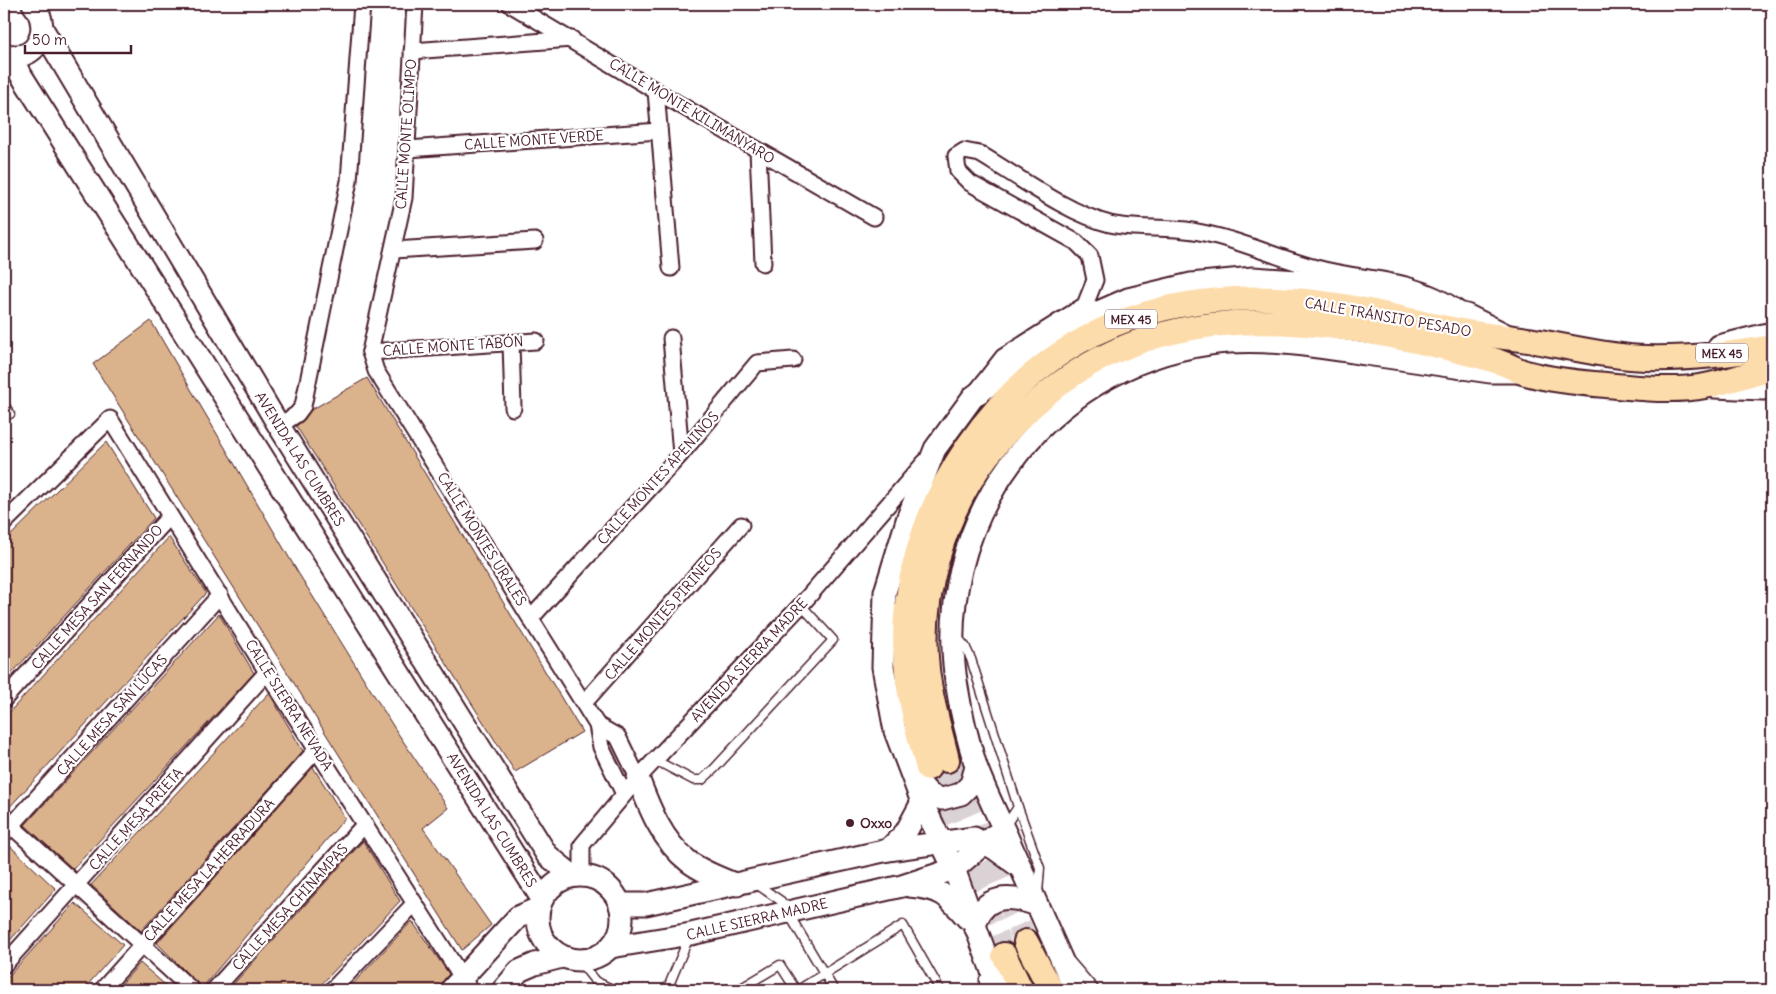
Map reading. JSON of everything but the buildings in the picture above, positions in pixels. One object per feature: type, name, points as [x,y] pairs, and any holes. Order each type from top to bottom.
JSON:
[{"type":"main road","name":"CALLE TRÁNSITO PESADO","points":[[930,768],[914,716],[907,668],[908,598],[918,554],[935,505],[963,454],[991,414],[1007,396],[1041,368],[1089,336],[1142,314],[1218,299],[1272,298],[1322,303],[1468,332],[1511,337],[1614,355],[1671,357],[1772,347]]},
{"type":"main road","name":"CALLE TRÁNSITO PESADO","points":[[930,768],[931,697],[925,633],[931,585],[958,503],[982,463],[1022,415],[1065,379],[1093,361],[1136,341],[1181,330],[1234,323],[1305,324],[1413,341],[1494,360],[1524,372],[1607,385],[1704,387],[1772,368]]},
{"type":"main road","points":[[1026,942],[1050,990]]},
{"type":"main road","points":[[993,952],[1021,990]]},
{"type":"street","name":"AVENIDA LAS CUMBRES","points":[[33,4],[43,20],[43,30],[279,426],[547,855],[578,876]]},
{"type":"street","points":[[279,426],[297,414],[303,406],[347,190],[362,4]]},
{"type":"street","name":"CALLE MONTE OLIMPO","points":[[370,352],[404,198],[415,4]]},
{"type":"street","name":"CALLE MONTE KILIMANYARO","points":[[510,4],[874,217]]},
{"type":"street","points":[[6,55],[19,56],[35,47],[43,30]]},
{"type":"street","points":[[412,50],[572,39]]},
{"type":"street","name":"AVENIDA LAS CUMBRES","points":[[6,55],[540,903]]},
{"type":"street","points":[[656,91],[671,268]]},
{"type":"street","name":"CALLE MONTE VERDE","points":[[408,149],[659,131]]},
{"type":"street","points":[[758,150],[763,262]]},
{"type":"street","points":[[976,766],[971,784],[961,794],[942,799],[930,795],[930,768],[895,731],[883,667],[885,592],[908,517],[934,452],[993,367],[1003,357],[1085,305],[1095,280],[1090,256],[1076,242],[970,182],[958,170],[956,156],[964,151],[980,154],[1086,216],[1112,224],[1192,230],[1240,241],[1317,269],[1405,284],[1438,295],[1466,315],[1511,337]]},
{"type":"street","points":[[394,250],[535,241]]},
{"type":"street","points":[[973,397],[1073,323],[1128,299],[1191,284],[1253,278],[1294,279],[1359,288],[1466,315]]},
{"type":"street","points":[[1671,357],[1772,333]]},
{"type":"street","points":[[671,338],[681,454]]},
{"type":"street","name":"CALLE MONTE TABÓN","points":[[370,352],[536,341]]},
{"type":"street","points":[[1075,990],[976,766],[957,690],[951,631],[954,599],[970,539],[995,487],[1021,450],[1051,417],[1071,400],[1121,371],[1165,354],[1209,344],[1271,342],[1309,345],[1490,372],[1524,372]]},
{"type":"street","points":[[511,343],[512,408]]},
{"type":"street","name":"CALLE MONTES URALES","points":[[370,352],[376,371],[532,617],[597,725],[601,747],[631,786]]},
{"type":"street","name":"CALLE MONTES APENINOS","points":[[532,617],[681,454],[757,363],[792,360]]},
{"type":"street","points":[[1704,387],[1763,389],[1772,387]]},
{"type":"street","name":"CALLE SIERRA NEVADA","points":[[4,523],[110,419],[267,672],[365,824],[461,986]]},
{"type":"street","name":"AVENIDA SIERRA MADRE","points":[[578,876],[582,845],[631,786],[801,605],[934,452]]},
{"type":"street","name":"CALLE MESA SAN FERNANDO","points":[[4,699],[170,516]]},
{"type":"street","name":"CALLE MONTES PIRINEOS","points":[[584,704],[741,525]]},
{"type":"street","name":"CALLE MESA SAN LUCAS","points":[[6,826],[220,595]]},
{"type":"street","name":"CALLE MESA PRIETA","points":[[4,965],[77,886],[267,672]]},
{"type":"street","name":"CALLE MONTES URALES","points":[[597,725],[618,737],[631,786]]},
{"type":"street","name":"CALLE MESA LA HERRADURA","points":[[102,990],[317,749]]},
{"type":"street","points":[[879,853],[906,832],[922,802],[930,768]]},
{"type":"street","points":[[631,786],[650,810],[676,851],[699,868],[745,883]]},
{"type":"street","points":[[922,802],[943,843],[975,927]]},
{"type":"street","name":"CALLE MESA CHINAMPAS","points":[[214,990],[365,824]]},
{"type":"street","points":[[6,826],[77,886],[192,990]]},
{"type":"street","points":[[902,886],[954,869],[983,842],[1004,828]]},
{"type":"street","points":[[620,904],[646,904],[879,853],[974,838],[1021,868]]},
{"type":"street","points":[[461,986],[518,917],[540,903],[550,888],[561,880],[578,876],[598,880],[611,890],[620,904],[622,919],[619,934],[611,947],[601,956],[535,964],[519,971],[503,990]]},
{"type":"street","points":[[902,886],[933,888],[951,899],[993,952],[991,985]]},
{"type":"street","name":"CALLE SIERRA MADRE","points":[[611,947],[690,934],[902,886]]},
{"type":"street","points":[[975,927],[977,918],[986,906],[1002,898],[1016,897],[1037,905]]},
{"type":"street","points":[[540,903],[538,927],[547,945],[570,959]]},
{"type":"street","points":[[332,990],[414,904]]},
{"type":"lane","points":[[4,404],[10,414]]},
{"type":"lane","points":[[655,760],[693,780],[702,780],[714,769],[833,640],[801,605]]},
{"type":"lane","points":[[951,631],[965,646],[971,659],[1018,807],[1040,868],[1037,905]]},
{"type":"lane","points":[[1004,828],[1018,807]]},
{"type":"lane","points":[[745,883],[781,901],[834,990]]},
{"type":"lane","points":[[745,990],[743,987],[780,965],[797,990],[903,926],[940,990]]},
{"type":"lane","points":[[668,990],[690,934]]},
{"type":"lane","points":[[1058,952],[1074,964],[1094,990]]},
{"type":"lane","points":[[570,959],[595,982],[614,990]]},
{"type":"lane","points":[[984,990],[991,985]]},
{"type":"lane","points":[[990,990],[991,985]]},
{"type":"tunnel","points":[[947,760],[1026,942]]},
{"type":"tunnel","points":[[928,768],[1004,955]]},
{"type":"place","name":"Oxxo","points":[[850,823]]}]
